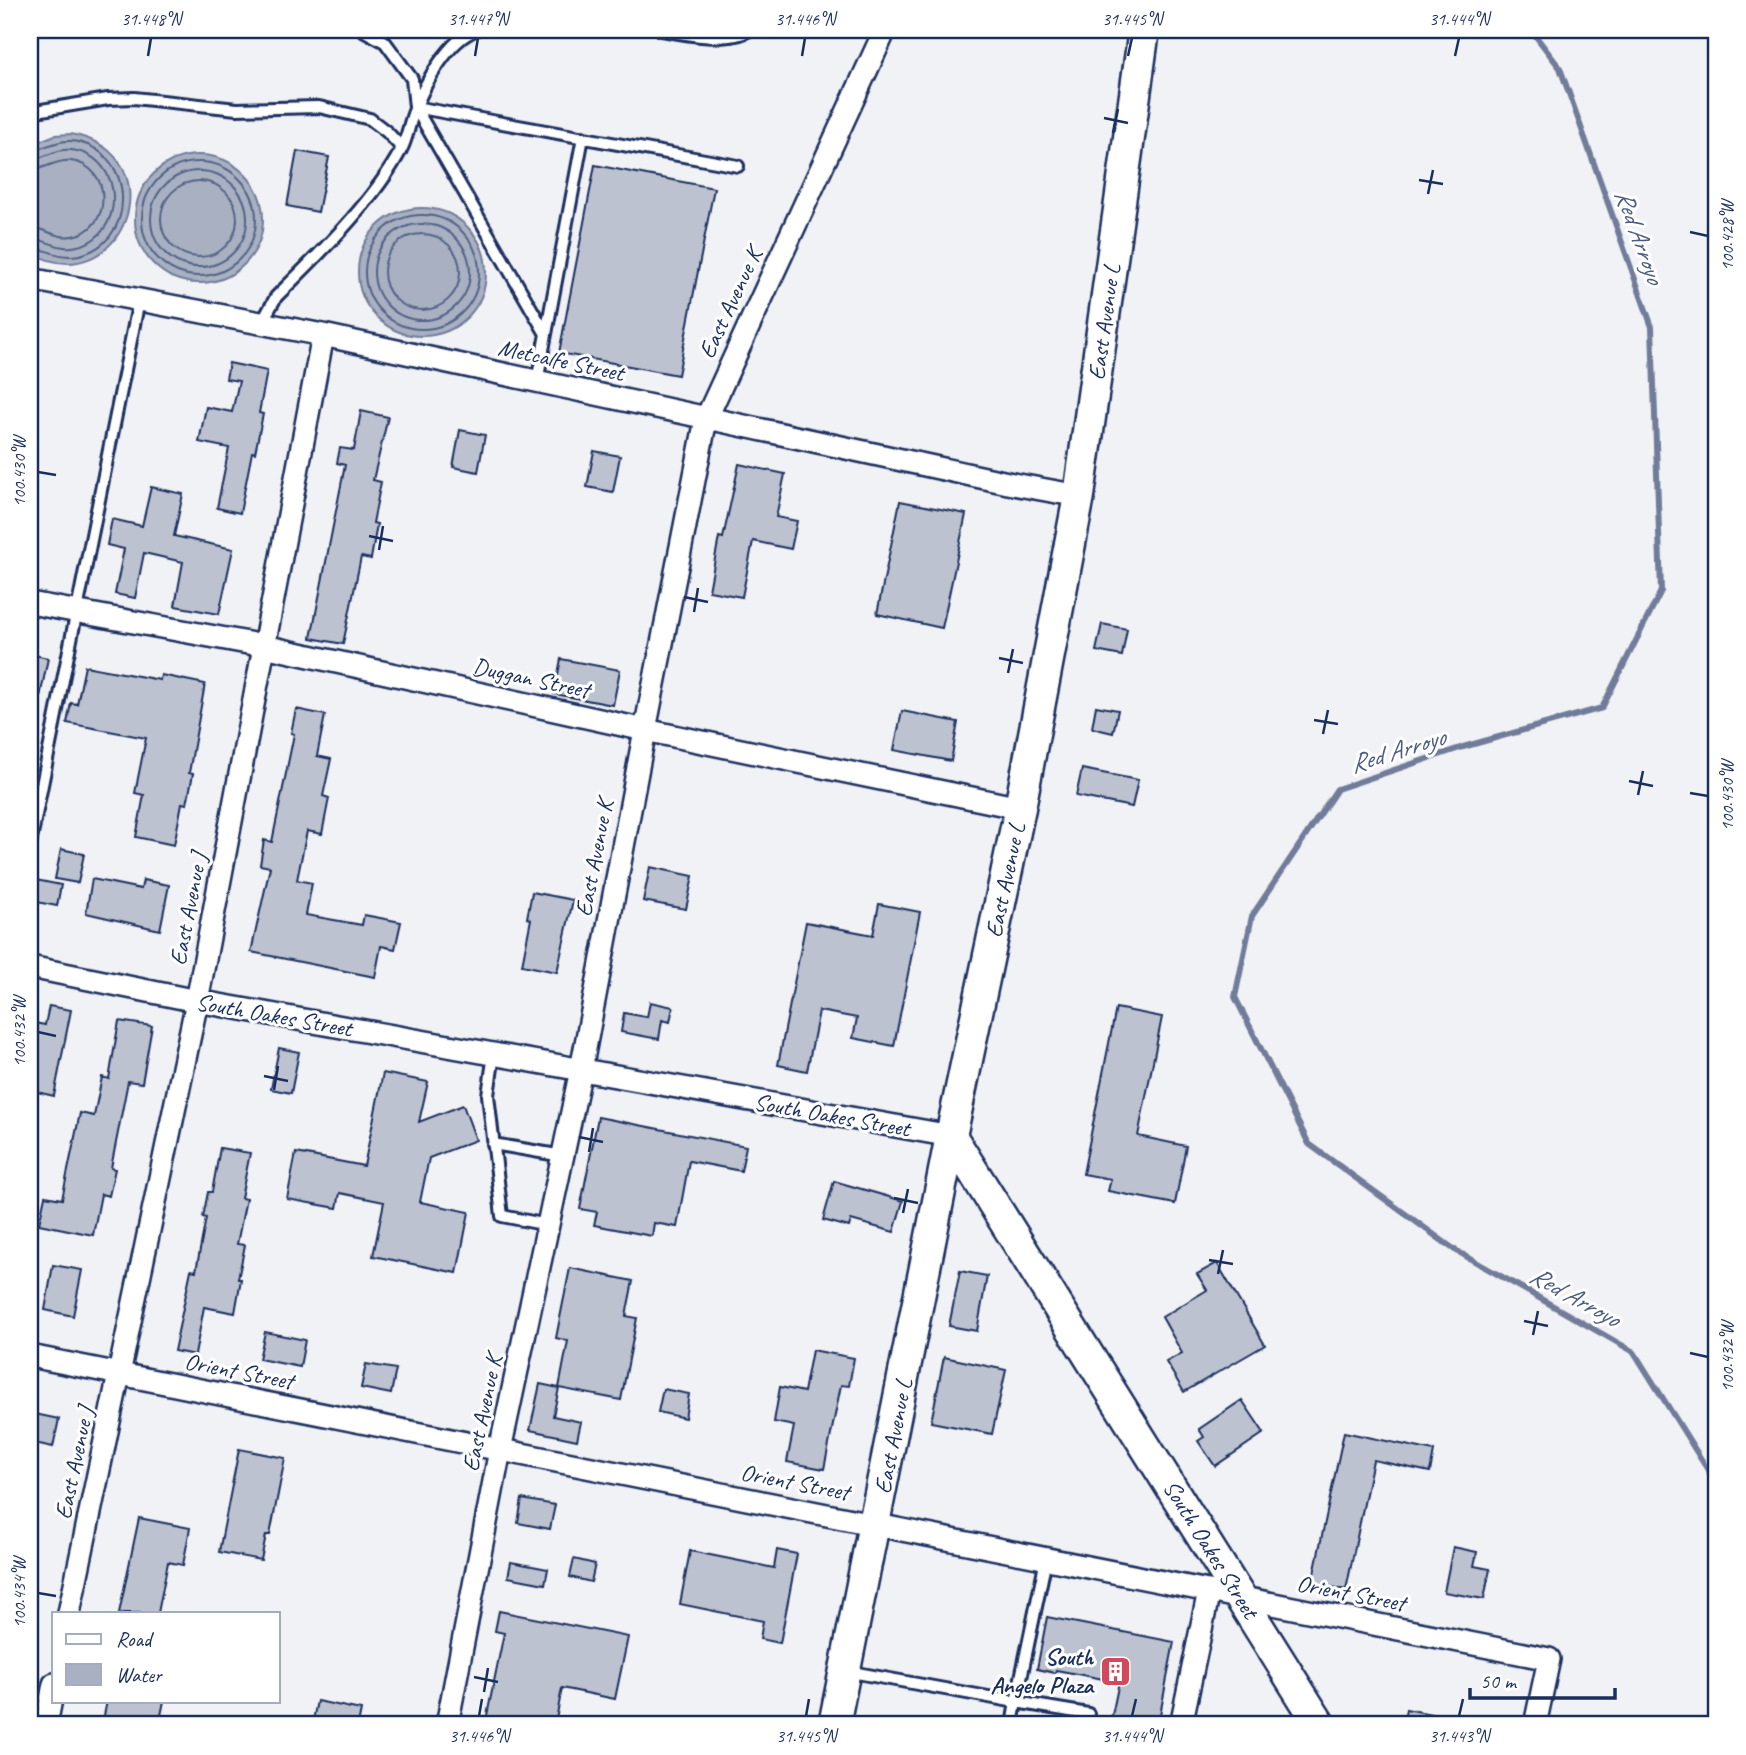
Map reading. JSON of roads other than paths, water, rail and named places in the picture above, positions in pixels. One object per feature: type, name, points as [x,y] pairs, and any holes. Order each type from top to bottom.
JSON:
[{"type":"main road","name":"East Avenue L","points":[[834,1725],[876,1525],[951,1136],[1020,808],[1079,496],[1144,30]]},
{"type":"main road","name":"South Oakes Street","points":[[951,1136],[1320,1725]]},
{"type":"street","name":"East Avenue K","points":[[447,1725],[500,1450],[581,1070],[706,419],[885,30]]},
{"type":"street","name":"Metcalfe Street","points":[[30,279],[323,335],[706,419],[1079,496]]},
{"type":"street","name":"East Avenue J","points":[[69,1612],[197,1001],[323,335]]},
{"type":"street","name":"Duggan Street","points":[[30,603],[264,646],[645,730],[1020,808]]},
{"type":"street","name":"South Oakes Street","points":[[30,967],[197,1001],[951,1136]]},
{"type":"street","name":"Orient Street","points":[[30,1356],[1549,1659],[1535,1725]]},
{"type":"street","points":[[1181,1725],[1209,1591]]},
{"type":"street","points":[[46,1725],[52,1694]]},
{"type":"lane","points":[[363,30],[385,42],[412,79],[415,107],[547,334]]},
{"type":"lane","points":[[264,324],[275,297],[376,190],[402,148],[415,107],[439,62],[467,33],[476,30]]},
{"type":"lane","points":[[661,30],[686,35],[740,36],[748,30]]},
{"type":"lane","points":[[30,112],[108,99],[134,98],[237,109],[319,107],[370,118],[402,148]]},
{"type":"lane","points":[[415,107],[738,166]]},
{"type":"lane","points":[[537,382],[583,138]]},
{"type":"lane","points":[[30,845],[139,300]]},
{"type":"lane","points":[[494,1054],[488,1094],[502,1216],[548,1225]]},
{"type":"lane","points":[[493,1144],[563,1156]]},
{"type":"lane","points":[[1012,1725],[1046,1559]]},
{"type":"lane","points":[[846,1671],[1088,1714],[1086,1725]]},
{"type":"water","points":[[71,134],[104,147],[123,169],[129,194],[125,220],[111,243],[90,258],[62,263],[30,252],[30,145],[55,135]]},
{"type":"water","points":[[199,155],[224,160],[244,174],[258,194],[263,219],[258,244],[244,264],[224,278],[199,283],[174,278],[154,264],[140,244],[135,219],[140,194],[154,174],[174,160]]},
{"type":"water","points":[[422,208],[447,213],[467,227],[481,247],[486,272],[481,297],[467,317],[447,331],[422,336],[397,331],[377,317],[363,297],[358,272],[363,247],[377,227],[397,213]]},
{"type":"waterway","name":"Red Arroyo","points":[[1531,30],[1560,68],[1652,327],[1661,591],[1602,708],[1463,747],[1337,789],[1252,916],[1235,997],[1309,1144],[1455,1250],[1634,1352],[1716,1483]]},
{"type":"place","name":"South Angelo Plaza","points":[[1116,1671]]}]
